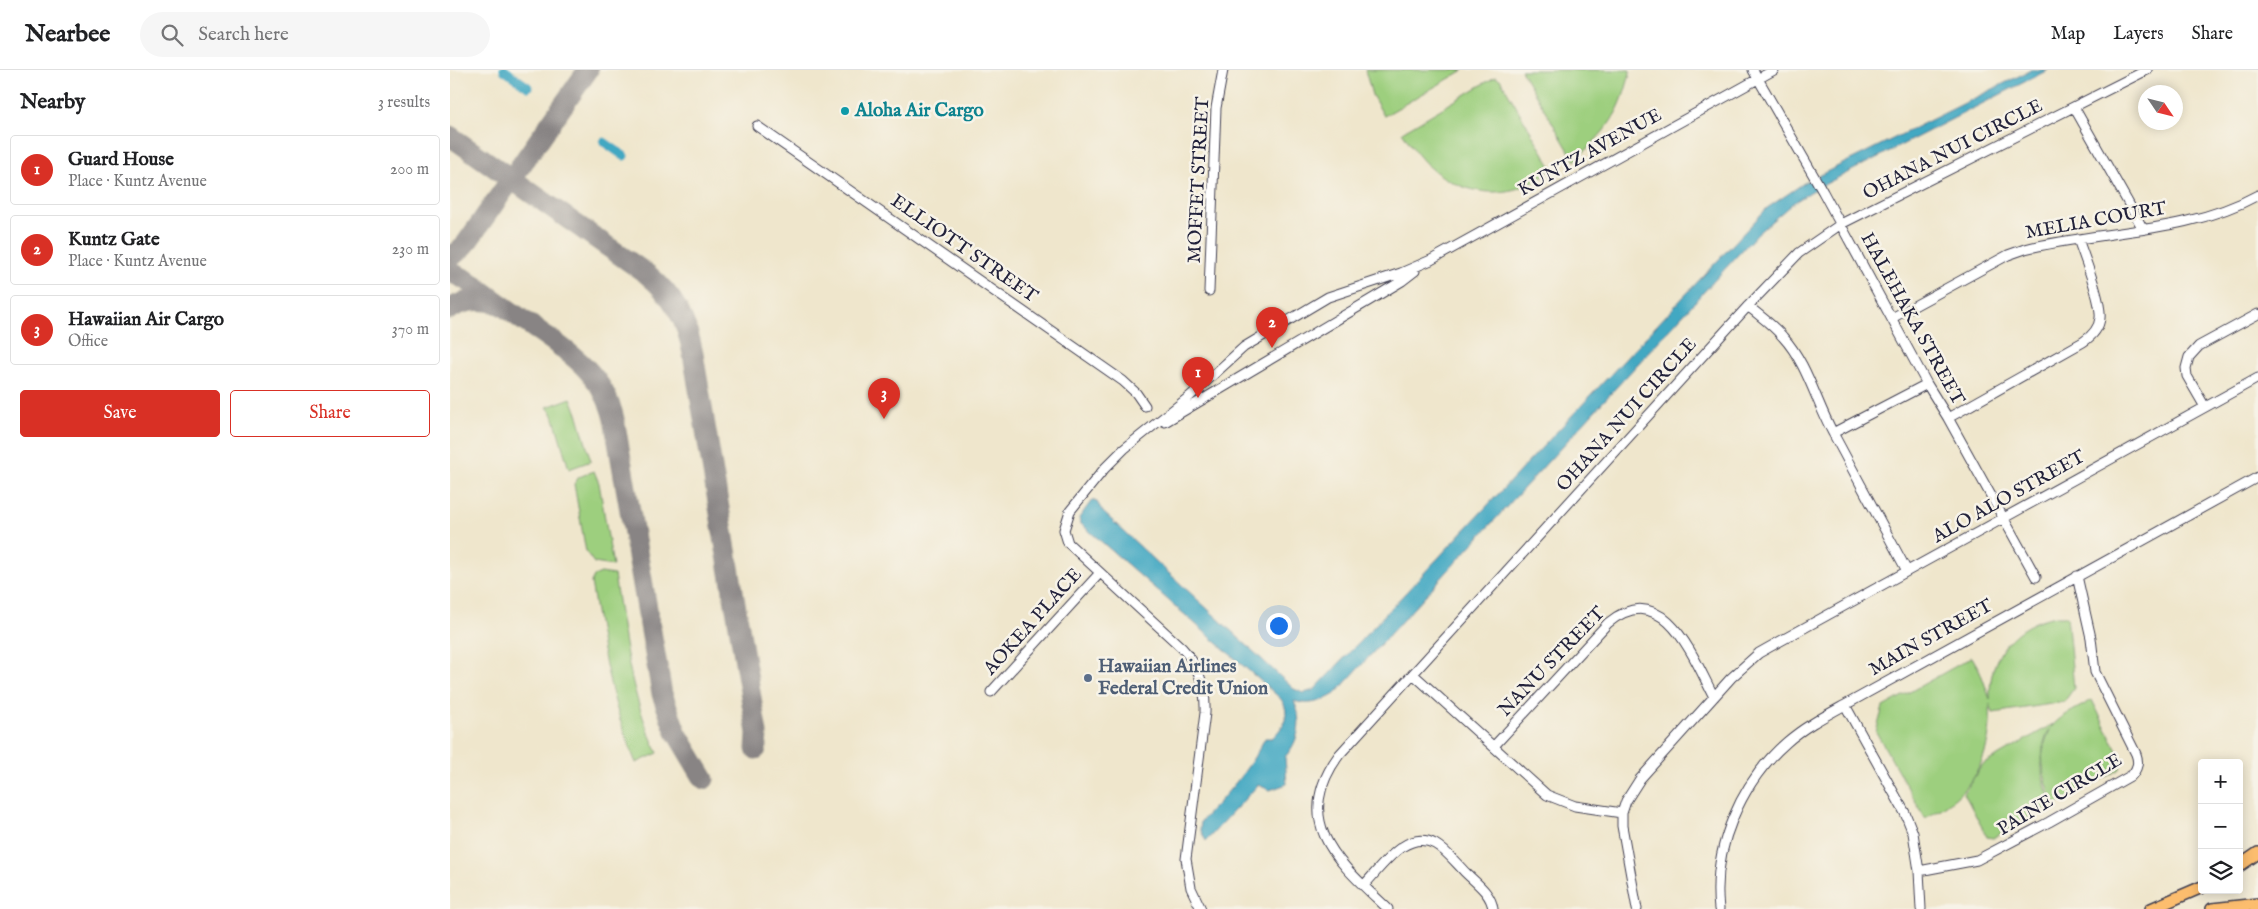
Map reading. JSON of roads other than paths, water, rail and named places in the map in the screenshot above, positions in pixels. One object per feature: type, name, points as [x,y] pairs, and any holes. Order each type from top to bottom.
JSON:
[{"type":"main road","points":[[2243,863],[2258,853]]},
{"type":"main road","points":[[2150,909],[2198,889]]},
{"type":"main road","points":[[2212,909],[2257,907]]},
{"type":"street","name":"MOFFET STREET","points":[[1209,291],[1216,108],[1223,70]]},
{"type":"street","name":"KUNTZ AVENUE","points":[[1157,425],[1187,410],[1402,281],[1423,264],[1756,74],[1774,70]]},
{"type":"street","name":"OHANA NUI CIRCLE","points":[[1388,909],[1340,863],[1328,843],[1321,821],[1320,798],[1323,786],[1332,765],[1339,755],[1748,306],[1799,253],[1840,224],[2148,70]]},
{"type":"street","name":"HALEHAKA STREET","points":[[1756,74],[2036,577]]},
{"type":"street","points":[[2074,107],[2143,229]]},
{"type":"street","name":"ELLIOTT STREET","points":[[757,126],[1123,381],[1136,393],[1145,406]]},
{"type":"street","name":"MELIA COURT","points":[[1892,318],[2008,256],[2043,244],[2197,219],[2225,210],[2258,195]]},
{"type":"street","points":[[1948,418],[2083,342],[2094,332],[2100,318],[2100,308],[2078,239]]},
{"type":"street","name":"KUNTZ AVENUE","points":[[1157,425],[1244,347],[1328,297],[1423,264]]},
{"type":"street","points":[[1748,306],[1784,338],[1792,349],[1815,392],[1833,433],[1907,572]]},
{"type":"street","points":[[2205,407],[2187,376],[2186,368],[2189,357],[2199,346],[2258,314]]},
{"type":"street","name":"ALO ALO STREET","points":[[1714,697],[1744,665],[1775,644],[2258,378]]},
{"type":"street","points":[[1833,433],[1927,384]]},
{"type":"street","points":[[1157,425],[1124,449],[1111,462],[1076,502],[1067,517],[1064,530],[1068,543],[1099,574],[1182,648],[1193,661],[1200,676],[1205,694],[1205,713],[1186,859],[1191,888],[1200,909]]},
{"type":"street","name":"MAIN STREET","points":[[1719,909],[1719,875],[1724,845],[1734,816],[1750,783],[1765,764],[1787,742],[1812,723],[2258,477]]},
{"type":"street","name":"AOKEA PLACE","points":[[991,692],[1099,574]]},
{"type":"street","name":"PAINE CIRCLE","points":[[1919,870],[1977,860],[2049,822],[2132,775],[2135,771],[2138,760],[2136,754],[2095,672],[2091,638],[2077,576]]},
{"type":"street","name":"NANU STREET","points":[[1494,746],[1608,623],[1619,615],[1632,611],[1653,612],[1670,622],[1679,633],[1714,697]]},
{"type":"street","points":[[1413,674],[1540,789],[1556,800],[1574,806],[1622,813]]},
{"type":"street","points":[[1637,909],[1623,837],[1622,813],[1626,800],[1640,779],[1714,697]]},
{"type":"street","points":[[1845,705],[1905,814],[1913,833],[1919,870],[1921,909]]},
{"type":"street","points":[[1364,885],[1402,846],[1413,841],[1425,840],[1440,848],[1487,894],[1492,901],[1493,909]]},
{"type":"water","points":[[2031,70],[2048,70],[1812,191],[1793,203],[1758,233],[1335,694],[1315,702],[1304,703],[1294,701],[1299,724],[1294,744],[1285,757],[1287,784],[1270,790],[1258,785],[1206,841],[1200,829],[1201,821],[1228,792],[1259,750],[1265,738],[1272,738],[1280,729],[1285,720],[1286,709],[1280,698],[1080,523],[1079,518],[1092,500],[1097,502],[1103,512],[1294,689],[1304,693],[1314,690],[1767,208],[1804,183]]},
{"type":"waterway","points":[[504,70],[528,87]]},
{"type":"waterway","points":[[604,142],[624,156]]},
{"type":"place","name":"Aloha Air Cargo","points":[[845,111]]},
{"type":"place","name":"Kuntz Gate","points":[[1272,348]]},
{"type":"place","name":"Guard House","points":[[1198,398]]},
{"type":"place","name":"Hawaiian Air Cargo","points":[[884,419]]},
{"type":"place","name":"Hawaiian Airlines Federal Credit Union","points":[[1088,678]]}]
